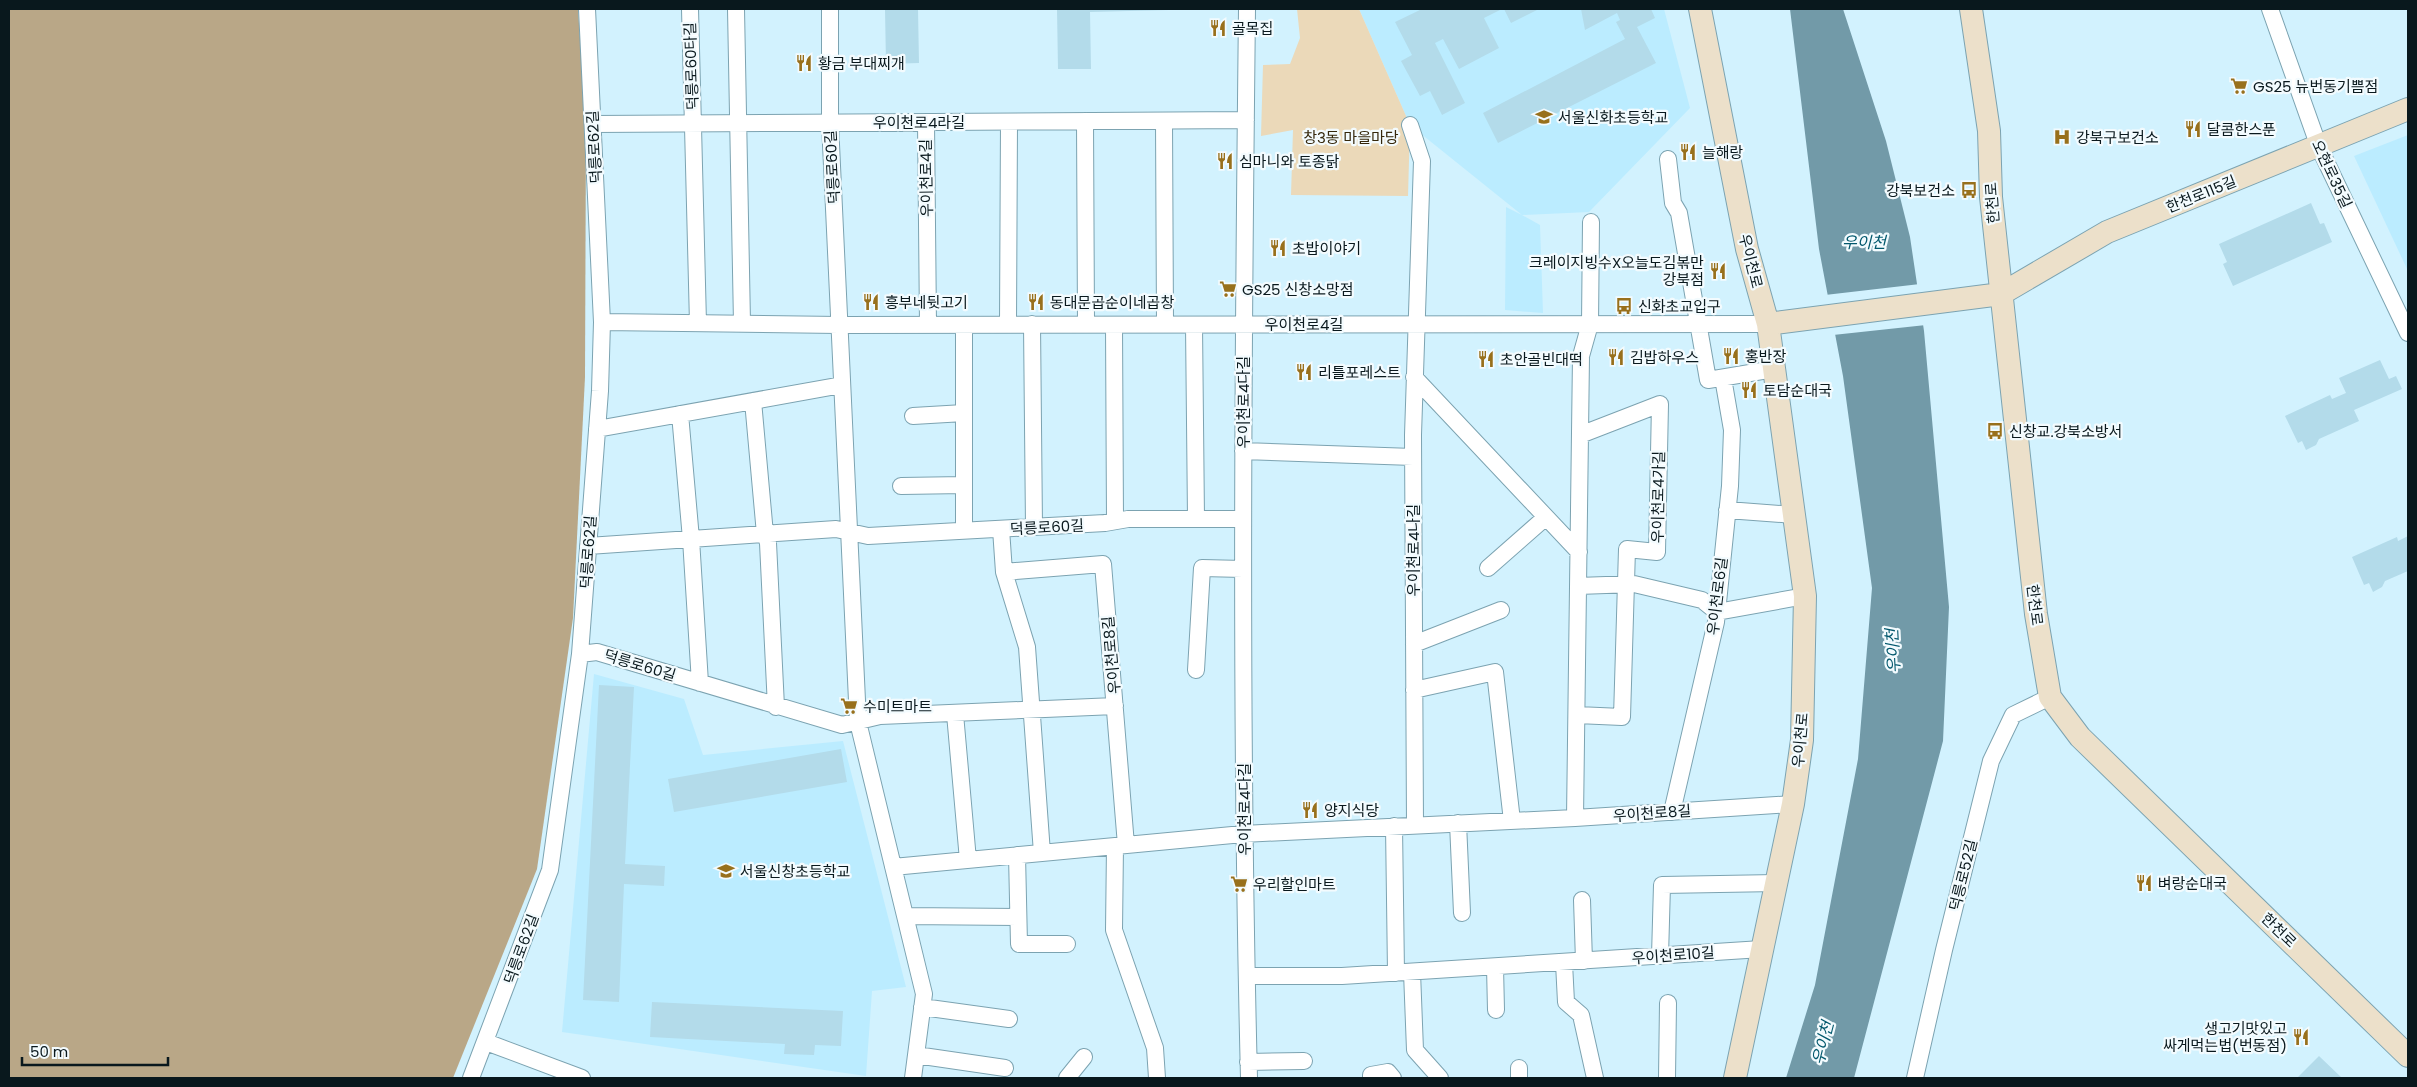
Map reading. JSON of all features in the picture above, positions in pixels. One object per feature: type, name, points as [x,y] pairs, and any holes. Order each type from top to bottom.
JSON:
[{"type":"street","name":"덕릉로62길","points":[[471,1078],[550,870],[580,654],[597,429],[602,322],[587,9]]},
{"type":"street","name":"덕릉로60타길","points":[[690,9],[693,123]]},
{"type":"street","points":[[736,9],[742,323]]},
{"type":"street","name":"덕릉로60길","points":[[830,9],[830,123],[851,532],[858,722],[924,994],[913,1078]]},
{"type":"street","points":[[1243,324],[1247,9]]},
{"type":"street","name":"우이천로","points":[[1700,9],[1747,249],[1768,324],[1805,596],[1802,740],[1793,804],[1735,1078]]},
{"type":"street","name":"한천로","points":[[1971,9],[1989,131],[1991,197],[2036,614],[2050,698],[2080,737],[2408,1056]]},
{"type":"street","name":"오현로35길","points":[[2270,9],[2318,147],[2408,333]]},
{"type":"street","name":"한천로115길","points":[[2001,294],[2107,232],[2408,110]]},
{"type":"street","name":"우이천로4라길","points":[[593,124],[1246,120]]},
{"type":"street","points":[[1085,121],[1086,324]]},
{"type":"street","points":[[1164,121],[1165,324]]},
{"type":"street","name":"우이천로4길","points":[[926,122],[928,325]]},
{"type":"street","points":[[1008,324],[1009,122]]},
{"type":"street","points":[[693,123],[698,323]]},
{"type":"street","points":[[1410,125],[1422,161],[1415,324]]},
{"type":"street","points":[[1668,159],[1673,203],[1680,213],[1697,324],[1715,379],[1774,369]]},
{"type":"street","points":[[1575,818],[1581,356],[1590,324],[1591,222]]},
{"type":"street","points":[[1768,324],[2001,294]]},
{"type":"street","points":[[602,322],[839,325]]},
{"type":"street","points":[[1032,324],[1034,527]]},
{"type":"street","points":[[1194,324],[1196,519]]},
{"type":"street","name":"우이천로4다길","points":[[1243,324],[1244,834],[1249,1078]]},
{"type":"street","name":"우이천로4나길","points":[[1415,324],[1413,457],[1415,825]]},
{"type":"street","name":"우이천로4길","points":[[839,325],[1768,324]]},
{"type":"street","points":[[964,325],[964,531]]},
{"type":"street","points":[[1114,325],[1115,521]]},
{"type":"street","points":[[1414,377],[1578,552]]},
{"type":"street","name":"우이천로6길","points":[[1672,812],[1717,612],[1727,510],[1732,430],[1715,379]]},
{"type":"street","points":[[597,429],[842,385]]},
{"type":"street","points":[[753,401],[765,534],[768,543],[776,707]]},
{"type":"street","name":"우이천로4가길","points":[[1577,715],[1622,717],[1627,549],[1657,552],[1660,404],[1580,435]]},
{"type":"street","points":[[913,416],[964,413]]},
{"type":"street","name":"덕릉로60길","points":[[680,414],[691,539],[700,683]]},
{"type":"street","points":[[1243,451],[1413,457]]},
{"type":"street","points":[[901,486],[964,485]]},
{"type":"street","points":[[1727,510],[1794,515]]},
{"type":"street","points":[[1488,568],[1546,517]]},
{"type":"street","name":"덕릉로60길","points":[[588,546],[836,529],[868,536],[1034,527],[1128,519],[1243,519]]},
{"type":"street","points":[[1001,529],[1004,572],[1027,647],[1030,711],[1042,853]]},
{"type":"street","name":"우이천로8길","points":[[1004,572],[1103,564],[1115,706],[1120,845],[1114,930],[1155,1048],[1157,1078]]},
{"type":"street","points":[[1196,670],[1202,568],[1244,569]]},
{"type":"street","points":[[1578,586],[1634,584],[1702,600],[1717,612],[1805,596]]},
{"type":"street","points":[[1414,644],[1501,610]]},
{"type":"street","name":"덕릉로60길","points":[[580,654],[597,652],[776,707],[842,725],[880,716],[1115,706]]},
{"type":"street","points":[[1414,690],[1496,672],[1512,821]]},
{"type":"street","name":"덕릉로52길","points":[[1915,1078],[1944,950],[1991,761],[2014,715],[2050,698]]},
{"type":"street","points":[[956,714],[968,860]]},
{"type":"street","name":"우이천로8길","points":[[893,868],[1244,834],[1575,818],[1793,804]]},
{"type":"street","points":[[1458,823],[1462,913]]},
{"type":"street","points":[[1394,826],[1404,973],[1415,1050],[1440,1078]]},
{"type":"street","points":[[1016,855],[1019,944],[1067,944]]},
{"type":"street","points":[[1660,956],[1662,884],[1776,882]]},
{"type":"street","points":[[1582,900],[1584,961]]},
{"type":"street","points":[[905,916],[1018,917]]},
{"type":"street","name":"우이천로10길","points":[[1247,976],[1342,976],[1404,973],[1762,949]]},
{"type":"street","points":[[1564,962],[1566,1002],[1581,1015],[1596,1078]]},
{"type":"street","points":[[1496,967],[1496,1010]]},
{"type":"street","points":[[1667,1078],[1668,1003]]},
{"type":"street","points":[[922,1007],[1009,1019]]},
{"type":"street","points":[[486,1042],[582,1078]]},
{"type":"street","points":[[916,1055],[1005,1068]]},
{"type":"street","points":[[1067,1078],[1084,1056]]},
{"type":"street","points":[[1248,1062],[1304,1062]]},
{"type":"street","points":[[1371,1076],[1388,1072],[1393,1078]]},
{"type":"shaded area","points":[[9,9],[578,9],[586,127],[585,377],[573,618],[537,869],[453,1078],[9,1078]]},
{"type":"shaded area","name":"서울신화초등학교","points":[[1359,9],[1664,9],[1690,108],[1589,212],[1522,215],[1410,125]]},
{"type":"shaded area","points":[[2408,135],[2408,271],[2354,156]]},
{"type":"shaded area","points":[[1506,207],[1540,225],[1543,313],[1505,310]]},
{"type":"shaded area","name":"서울신창초등학교","points":[[594,674],[684,699],[703,755],[843,741],[906,987],[872,991],[866,1076],[562,1032]]},
{"type":"green space","name":"창3동 마을마당","points":[[1297,9],[1359,9],[1410,125],[1408,196],[1291,195],[1293,130],[1261,136],[1263,65],[1290,64],[1300,38]]},
{"type":"water","name":"우이천","points":[[1790,9],[1843,9],[1886,141],[1910,237],[1924,331],[1949,607],[1943,741],[1854,1078],[1786,1078],[1815,985],[1858,759],[1872,588],[1843,376],[1819,249]]},
{"type":"pier","points":[[1920,284],[1926,325],[1833,335],[1825,295]]},
{"type":"building","points":[[885,9],[918,9],[919,63],[886,64]]},
{"type":"building","points":[[1057,9],[1169,10],[1090,12],[1091,69],[1058,69]]},
{"type":"building","points":[[1422,9],[1502,9],[1484,18],[1499,48],[1459,69],[1443,39],[1435,43],[1465,103],[1442,115],[1430,91],[1420,96],[1401,61],[1412,55],[1395,22]]},
{"type":"building","points":[[1504,9],[1539,9],[1511,23]]},
{"type":"building","points":[[1581,9],[1651,9],[1655,18],[1637,27],[1656,63],[1498,143],[1483,113],[1625,39],[1616,22],[1620,20],[1617,13],[1585,30]]},
{"type":"building","points":[[2311,203],[2320,224],[2324,223],[2332,242],[2233,286],[2223,264],[2227,262],[2219,244]]},
{"type":"building","points":[[2380,360],[2389,379],[2396,376],[2402,389],[2354,410],[2359,421],[2319,439],[2316,445],[2306,450],[2302,441],[2298,443],[2285,416],[2330,395],[2332,399],[2346,393],[2339,378]]},
{"type":"building","points":[[2408,536],[2408,571],[2385,581],[2382,587],[2373,592],[2369,583],[2364,585],[2352,557],[2397,537],[2398,541]]},
{"type":"building","points":[[599,685],[634,687],[625,864],[665,866],[664,886],[624,884],[619,1002],[583,1000]]},
{"type":"building","points":[[841,749],[847,782],[674,812],[668,779]]},
{"type":"building","points":[[652,1002],[843,1011],[841,1046],[815,1045],[814,1055],[784,1054],[785,1044],[650,1037]]},
{"type":"building","points":[[2319,1056],[2342,1078],[2298,1077]]},
{"type":"place","name":"골목집","points":[[1218,28]]},
{"type":"place","name":"황금 부대찌개","points":[[804,63]]},
{"type":"place","name":"GS25 뉴번동기쁨점","points":[[2239,86]]},
{"type":"place","name":"서울신화초등학교","points":[[1544,117]]},
{"type":"place","name":"달콤한스푼","points":[[2193,129]]},
{"type":"place","name":"강북구보건소","points":[[2062,137]]},
{"type":"place","name":"늘해랑","points":[[1688,152]]},
{"type":"place","name":"심마니와 토종닭","points":[[1225,161]]},
{"type":"place","name":"강북보건소","points":[[1969,190]]},
{"type":"place","name":"초밥이야기","points":[[1278,248]]},
{"type":"place","name":"크레이지빙수X오늘도김볶만 강북점","points":[[1718,271]]},
{"type":"place","name":"GS25 신창소망점","points":[[1228,289]]},
{"type":"place","name":"흥부네뒷고기","points":[[871,302]]},
{"type":"place","name":"동대문곱순이네곱창","points":[[1036,302]]},
{"type":"place","name":"신화초교입구","points":[[1624,306]]},
{"type":"place","name":"홍반장","points":[[1731,356]]},
{"type":"place","name":"김밥하우스","points":[[1616,357]]},
{"type":"place","name":"초안골빈대떡","points":[[1486,359]]},
{"type":"place","name":"리틀포레스트","points":[[1304,372]]},
{"type":"place","name":"토담순대국","points":[[1749,390]]},
{"type":"place","name":"신창교.강북소방서","points":[[1995,431]]},
{"type":"place","name":"수미트마트","points":[[849,706]]},
{"type":"place","name":"양지식당","points":[[1310,810]]},
{"type":"place","name":"서울신창초등학교","points":[[726,871]]},
{"type":"place","name":"벼랑순대국","points":[[2144,883]]},
{"type":"place","name":"우리할인마트","points":[[1239,884]]},
{"type":"place","name":"생고기맛있고 싸게먹는법(번동점)","points":[[2301,1037]]}]
